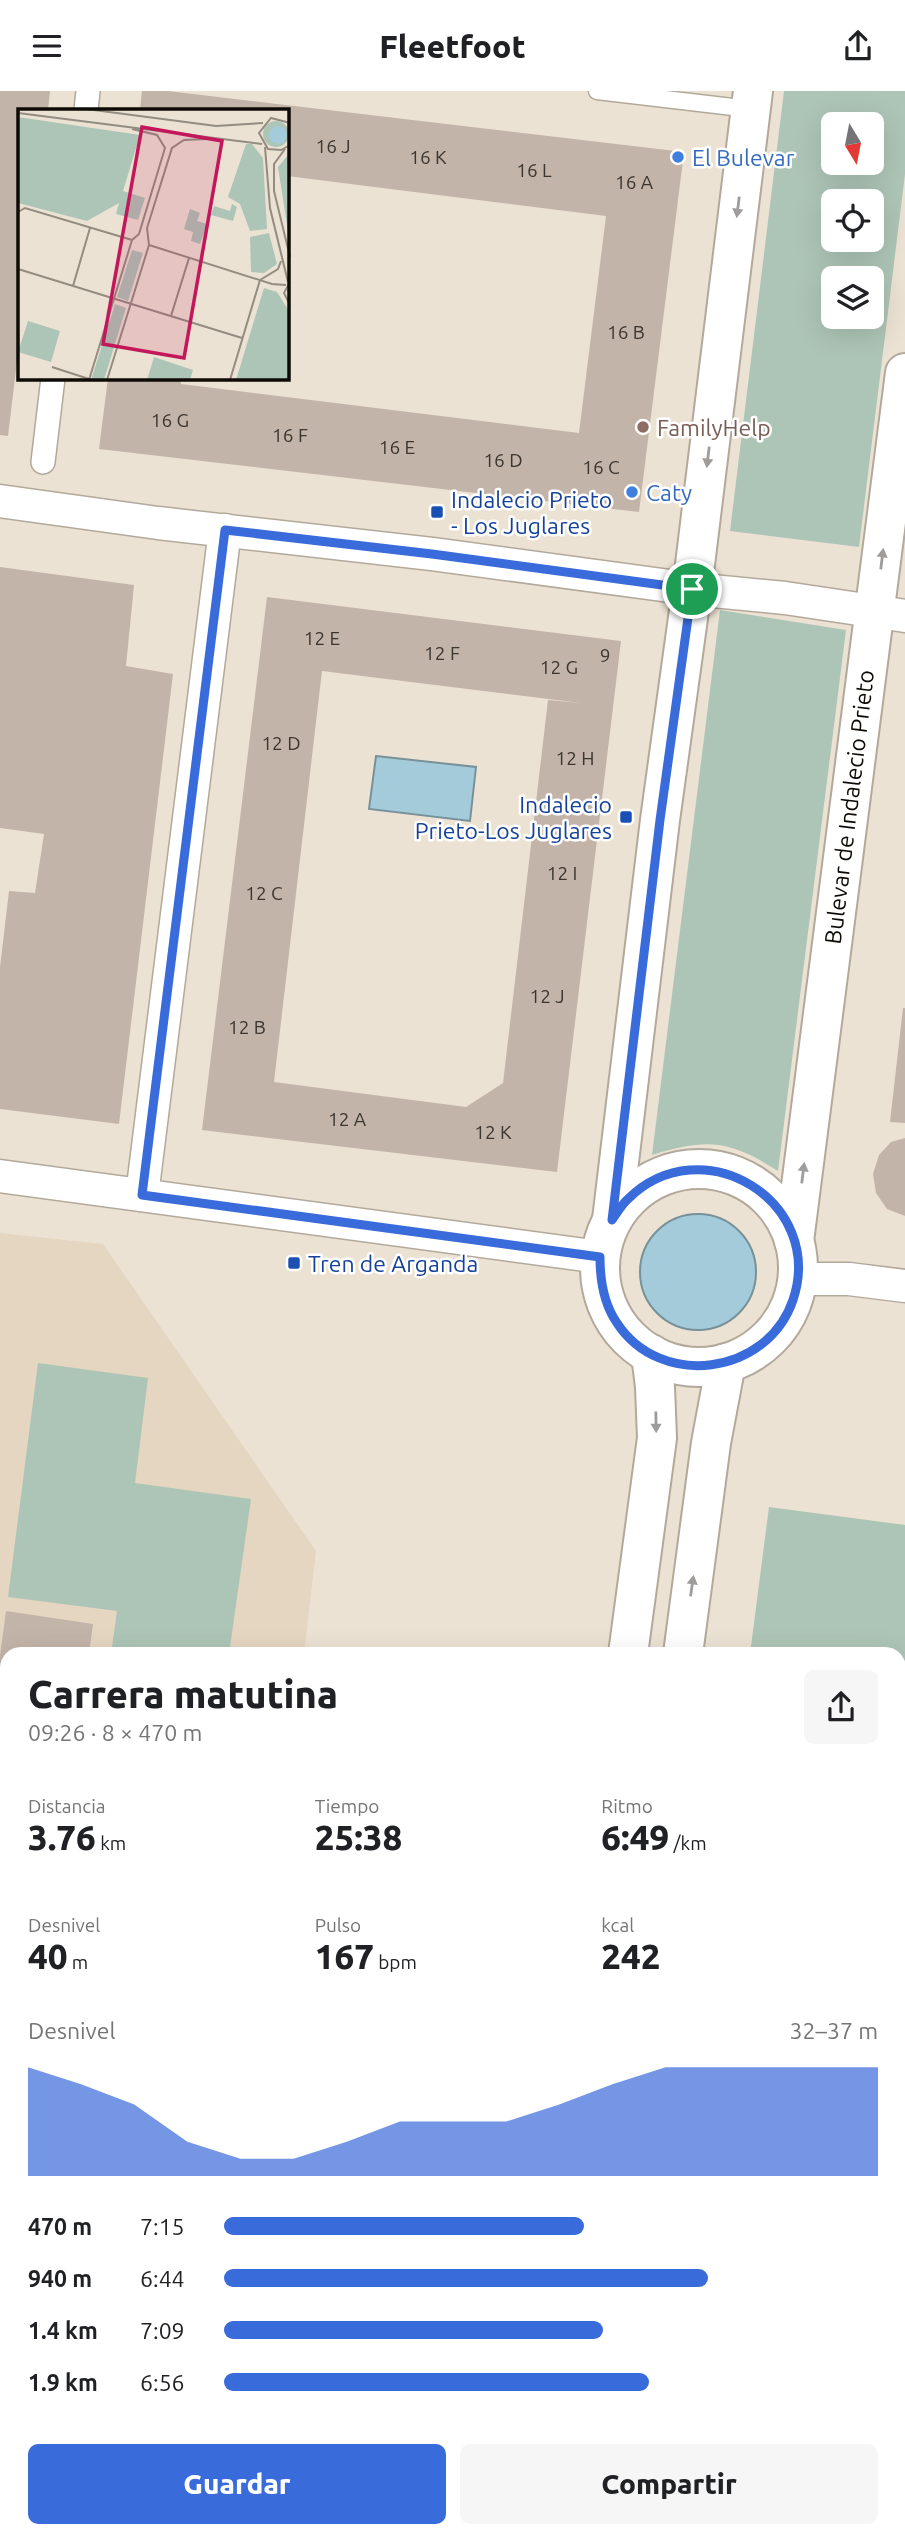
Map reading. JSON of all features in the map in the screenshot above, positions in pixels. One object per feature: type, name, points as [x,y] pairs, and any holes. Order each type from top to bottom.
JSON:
[{"type":"street","points":[[86,109],[88,91]]},
{"type":"street","points":[[612,1220],[752,100]]},
{"type":"street","name":"Bulevar de Indalecio Prieto","points":[[794,1241],[890,613],[905,373]]},
{"type":"street","points":[[43,462],[53,380]]},
{"type":"street","points":[[0,501],[158,523],[432,554],[890,613]]},
{"type":"street","points":[[142,1195],[225,530]]},
{"type":"street","points":[[697,1169],[723,1172],[747,1181],[768,1197],[784,1217],[794,1241],[798,1279],[792,1302],[781,1322],[766,1340],[748,1354],[726,1363],[688,1366],[651,1354],[632,1341],[611,1313],[600,1280],[600,1257],[612,1220],[627,1199],[648,1183],[672,1173],[697,1169]]},
{"type":"street","points":[[0,1176],[600,1257]]},
{"type":"street","points":[[798,1279],[849,1279],[905,1286]]},
{"type":"street","points":[[629,1647],[657,1438],[656,1387],[651,1354]]},
{"type":"street","points":[[684,1647],[726,1363]]},
{"type":"lane","points":[[597,91],[752,100]]},
{"type":"shaded area","points":[[0,1233],[103,1244],[316,1551],[305,1647],[0,1647]]},
{"type":"green space","points":[[784,91],[905,91],[905,174],[859,547],[730,531]]},
{"type":"green space","points":[[720,610],[846,630],[778,1171],[746,1153],[718,1145],[688,1146],[652,1155]]},
{"type":"green space","points":[[38,1363],[148,1378],[135,1483],[251,1499],[230,1647],[112,1647],[117,1611],[8,1597]]},
{"type":"green space","points":[[769,1507],[905,1525],[905,1647],[751,1647]]},
{"type":"water","points":[[376,756],[476,767],[470,821],[369,809]]},
{"type":"water","points":[[698,1214],[720,1218],[739,1231],[752,1250],[756,1272],[752,1294],[739,1313],[720,1326],[698,1330],[676,1326],[657,1313],[644,1294],[640,1272],[644,1250],[657,1231],[676,1218]]},
{"type":"building","points":[[0,91],[50,91],[48,109],[18,109],[18,353],[8,436],[0,435]]},
{"type":"building","points":[[142,91],[168,91],[684,152],[639,512],[99,449],[108,380],[181,380],[181,384],[579,433],[606,216],[289,176],[289,109],[140,109]]},
{"type":"building","points":[[0,567],[134,585],[126,666],[173,674],[119,1124],[0,1109],[0,967],[9,891],[35,893],[44,834],[0,828]]},
{"type":"building","points":[[267,597],[621,641],[557,1172],[202,1130]],"holes":[[[322,671],[581,703],[548,700],[503,1083],[466,1107],[274,1082]]]},
{"type":"building","points":[[905,1008],[905,1123],[890,1122]]},
{"type":"building","points":[[905,1138],[905,1216],[887,1209],[876,1193],[873,1174],[879,1155],[891,1142]]},
{"type":"building","points":[[6,1611],[93,1624],[90,1647],[1,1647]]},
{"type":"place","name":"El Bulevar","points":[[678,157]]},
{"type":"place","name":"FamilyHelp","points":[[643,427]]},
{"type":"place","name":"Caty","points":[[632,492]]},
{"type":"place","name":"Indalecio Prieto - Los Juglares","points":[[437,512]]},
{"type":"place","name":"Indalecio Prieto-Los Juglares","points":[[626,817]]},
{"type":"place","name":"Tren de Arganda","points":[[294,1263]]},
{"type":"route","points":[[225,530],[432,554],[692,589],[660,820],[612,1220],[627,1199],[648,1183],[672,1173],[697,1169],[723,1172],[747,1181],[768,1197],[784,1217],[794,1241],[798,1279],[792,1302],[781,1322],[766,1340],[748,1354],[726,1363],[688,1366],[669,1362],[632,1341],[617,1323],[606,1303],[600,1280],[600,1257],[142,1195],[225,530]]}]
